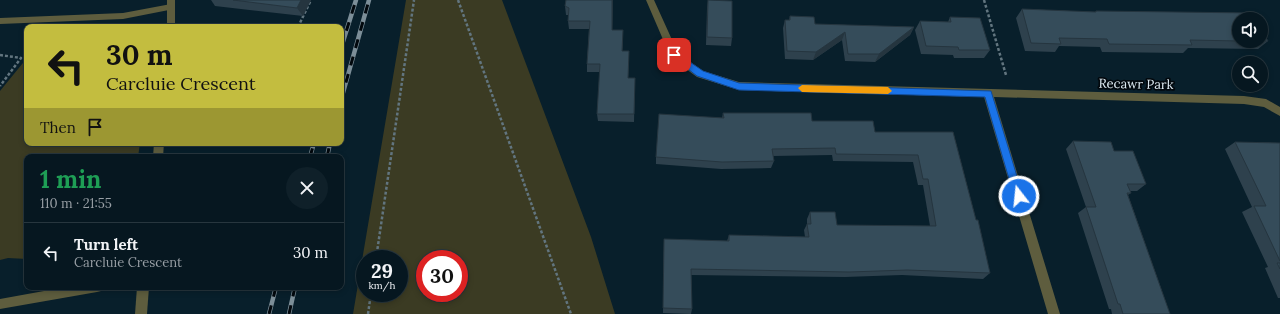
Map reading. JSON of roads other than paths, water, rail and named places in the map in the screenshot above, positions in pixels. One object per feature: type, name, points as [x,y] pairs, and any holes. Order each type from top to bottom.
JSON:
[{"type":"street","name":"Recawr Park","points":[[650,0],[674,55],[700,74],[739,86],[1244,100],[1266,104],[1280,112]]},
{"type":"street","points":[[0,21],[123,16],[171,4],[171,24]]},
{"type":"street","points":[[988,94],[1054,314]]},
{"type":"street","points":[[0,304],[80,290]]},
{"type":"street","points":[[141,314],[143,290]]},
{"type":"railway","points":[[344,38],[356,0]]},
{"type":"railway","points":[[344,89],[369,0]]},
{"type":"railway","points":[[311,154],[313,146]]},
{"type":"railway","points":[[328,154],[329,146]]},
{"type":"railway","points":[[269,314],[275,290]]},
{"type":"railway","points":[[289,314],[294,290]]}]
